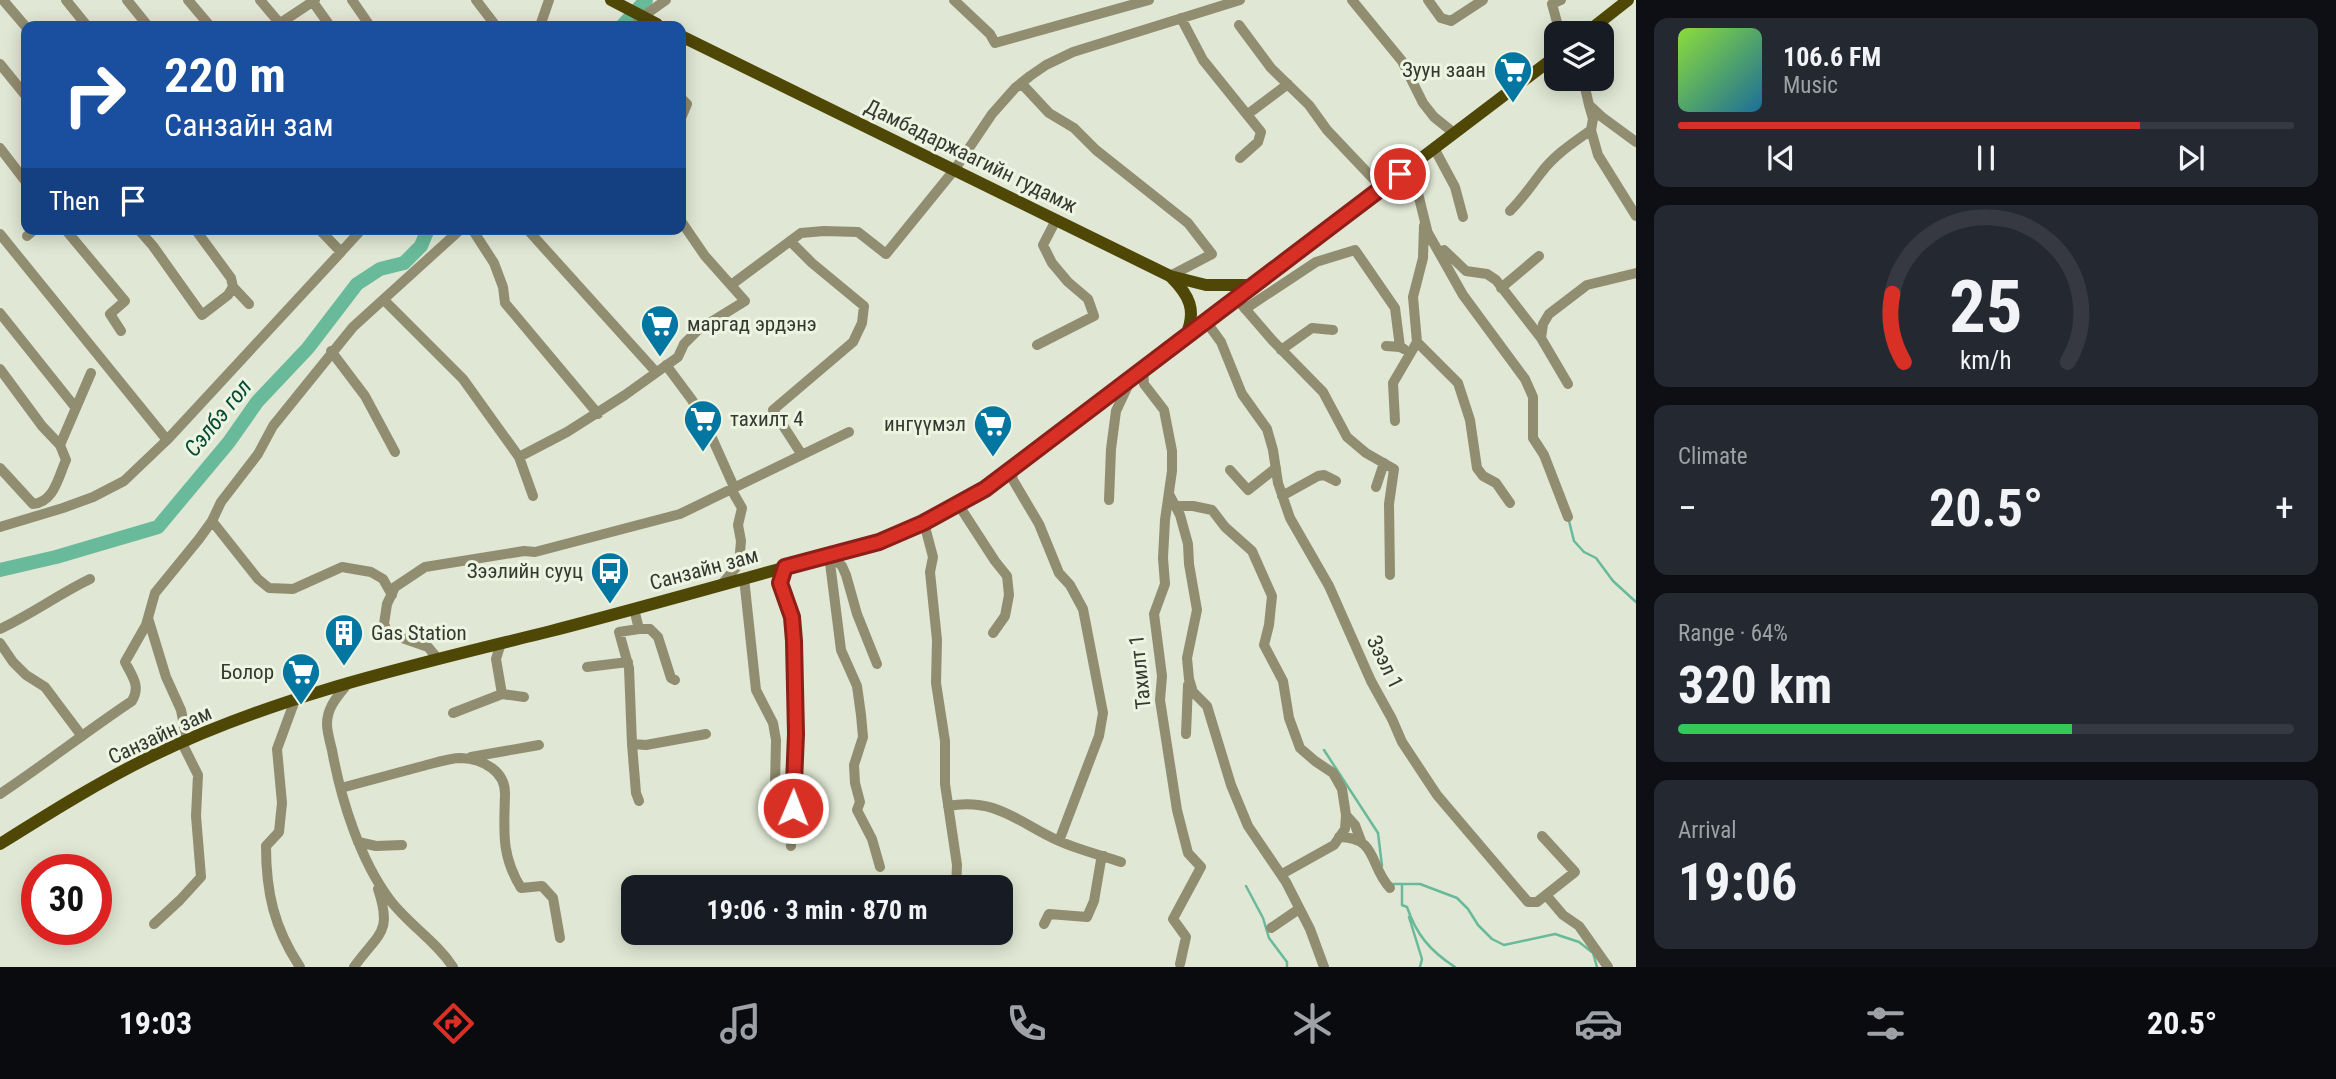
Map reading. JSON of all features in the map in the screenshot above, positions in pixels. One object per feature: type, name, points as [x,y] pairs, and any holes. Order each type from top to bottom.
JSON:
[{"type":"main road","points":[[611,0],[652,21]]},
{"type":"main road","points":[[1601,21],[1628,0]]},
{"type":"main road","name":"Дамбадаржаагийн гудамж","points":[[686,38],[1170,276],[1206,285],[1250,285]]},
{"type":"main road","name":"Санзайн зам","points":[[0,844],[156,754],[260,711],[349,682],[634,609],[879,542],[923,523],[985,489],[1011,470],[1250,285],[1544,65]]},
{"type":"main road","points":[[1170,276],[1191,303],[1191,323],[1186,335]]},
{"type":"street","points":[[3,0],[21,21]]},
{"type":"street","points":[[66,0],[83,21]]},
{"type":"street","points":[[127,0],[144,21]]},
{"type":"street","points":[[188,0],[206,21]]},
{"type":"street","points":[[260,0],[276,21]]},
{"type":"street","points":[[352,0],[367,21]]},
{"type":"street","points":[[476,0],[492,21]]},
{"type":"street","points":[[542,21],[549,0]]},
{"type":"street","points":[[638,21],[666,0]]},
{"type":"street","points":[[954,0],[990,34],[995,43],[1149,0]]},
{"type":"street","points":[[731,285],[801,233],[858,232],[886,254],[955,169],[992,114],[1021,83],[1046,65],[1073,52],[1240,0]]},
{"type":"street","points":[[1352,0],[1402,61],[1423,103],[1434,117],[1454,133]]},
{"type":"street","points":[[1428,0],[1441,18],[1451,21],[1483,0]]},
{"type":"street","points":[[284,21],[308,2],[325,21]]},
{"type":"street","points":[[1554,2],[1558,21]]},
{"type":"street","points":[[1181,18],[1203,60],[1261,132],[1261,136],[1240,159]]},
{"type":"street","points":[[1239,25],[1271,68],[1309,105],[1327,130],[1381,187]]},
{"type":"street","points":[[0,64],[21,90]]},
{"type":"street","points":[[1021,83],[1049,113],[1074,128],[1096,150],[1188,223],[1212,254],[1170,276]]},
{"type":"street","points":[[1248,114],[1288,84]]},
{"type":"street","points":[[1586,91],[1593,119],[1591,130],[1598,155],[1636,216]]},
{"type":"street","points":[[1589,104],[1636,142]]},
{"type":"street","points":[[1510,211],[1564,148],[1591,130]]},
{"type":"street","points":[[0,148],[21,175]]},
{"type":"street","points":[[1434,148],[1455,187],[1463,217]]},
{"type":"street","points":[[1411,165],[1420,195],[1424,226],[1423,258],[1413,297],[1416,342],[1458,383],[1470,420],[1477,468],[1483,476],[1496,482],[1510,502]]},
{"type":"street","points":[[1037,345],[1094,316],[1088,299],[1068,282],[1052,263],[1043,244],[1056,220]]},
{"type":"street","points":[[1424,226],[1432,238],[1466,271],[1488,274],[1501,288],[1541,338],[1568,384]]},
{"type":"street","points":[[1424,226],[1463,295],[1525,379],[1533,397],[1533,438],[1544,455],[1568,517]]},
{"type":"street","points":[[519,457],[597,414],[678,357],[684,344],[698,330],[745,301],[705,257],[686,229]]},
{"type":"street","points":[[0,234],[167,440]]},
{"type":"street","points":[[70,235],[125,301],[110,314],[121,331]]},
{"type":"street","points":[[143,235],[202,315],[229,295],[233,286]]},
{"type":"street","points":[[199,235],[231,278],[233,286],[249,304]]},
{"type":"street","points":[[324,235],[341,252]]},
{"type":"street","points":[[0,527],[93,497],[124,481],[167,440],[357,235]]},
{"type":"street","points":[[0,794],[132,701],[137,694],[137,684],[125,662],[148,618],[155,593],[178,568],[212,521],[220,502],[258,454],[273,426],[331,351],[353,327],[454,235]]},
{"type":"street","points":[[476,235],[495,263],[505,303],[597,414]]},
{"type":"street","points":[[533,235],[692,400],[708,429],[742,508],[738,525],[741,541],[739,564],[722,584]]},
{"type":"street","points":[[790,241],[811,263],[864,306],[862,323],[853,342],[773,410],[802,455]]},
{"type":"street","points":[[1245,309],[1316,262],[1355,250],[1395,309],[1405,350],[1393,383],[1395,421]]},
{"type":"street","points":[[1501,288],[1539,256]]},
{"type":"street","points":[[1541,338],[1543,324],[1549,314],[1587,285],[1636,273]]},
{"type":"street","points":[[1235,297],[1281,350],[1323,391],[1347,437],[1366,453],[1394,469],[1389,504],[1390,575]]},
{"type":"street","points":[[384,300],[463,379],[519,457],[533,496]]},
{"type":"street","points":[[0,313],[75,407]]},
{"type":"street","name":"Зээл 1","points":[[1205,320],[1221,342],[1242,394],[1267,429],[1282,496],[1290,518],[1316,559],[1371,681],[1402,742],[1421,774],[1528,902],[1537,902],[1546,895]]},
{"type":"street","points":[[1281,350],[1312,328],[1333,330]]},
{"type":"street","points":[[1386,346],[1405,350],[1416,342]]},
{"type":"street","points":[[331,351],[365,396],[396,452]]},
{"type":"street","points":[[0,369],[42,426],[60,445],[66,460],[50,496],[42,503],[33,504],[0,468]]},
{"type":"street","points":[[60,445],[91,373]]},
{"type":"street","points":[[1109,500],[1116,411],[1137,373]]},
{"type":"street","name":"Тахилт 1","points":[[1137,373],[1164,410],[1172,452],[1163,558],[1165,584],[1154,614],[1162,676],[1160,700],[1177,810],[1188,853],[1201,867],[1173,919],[1186,937],[1180,964]]},
{"type":"street","points":[[438,659],[428,647],[388,633],[384,624],[387,604],[395,587],[425,567],[524,551],[535,552],[680,514],[849,432]]},
{"type":"street","points":[[1376,486],[1384,463]]},
{"type":"street","points":[[1230,470],[1248,490],[1276,468]]},
{"type":"street","points":[[1011,470],[1013,480],[1047,541],[1059,573],[1070,585],[1083,609],[1103,713],[1099,736],[1059,841]]},
{"type":"street","points":[[1282,496],[1318,476],[1324,475],[1336,481]]},
{"type":"street","points":[[1169,494],[1188,544],[1188,564],[1197,610],[1187,658],[1189,679],[1186,734]]},
{"type":"street","points":[[958,504],[1007,576],[1009,595],[1004,616],[993,633]]},
{"type":"street","points":[[1175,506],[1212,510],[1225,527],[1252,551],[1272,596],[1264,645],[1283,681],[1289,718],[1300,748],[1333,773],[1342,789],[1346,814],[1345,829],[1335,845],[1282,874]]},
{"type":"street","points":[[212,521],[258,579],[269,588],[293,589],[342,567],[371,572],[383,579],[392,595]]},
{"type":"street","points":[[923,523],[933,557],[930,572],[937,640],[936,683],[945,741],[948,806],[957,875]]},
{"type":"street","points":[[829,555],[842,566],[846,575],[857,614],[877,664]]},
{"type":"street","points":[[829,555],[841,650],[857,686],[861,715],[863,737],[854,765],[860,802],[857,810],[872,839],[880,867]]},
{"type":"street","points":[[785,567],[780,583],[792,617],[796,734],[791,846]]},
{"type":"street","points":[[744,578],[756,691],[769,713],[775,735],[775,786]]},
{"type":"street","points":[[0,629],[90,579]]},
{"type":"street","points":[[634,609],[639,629]]},
{"type":"street","points":[[148,618],[166,677],[181,710],[185,742],[198,775],[196,816],[201,877],[154,924]]},
{"type":"street","points":[[639,802],[632,744],[628,662],[619,632],[650,629],[658,637],[671,677],[675,680]]},
{"type":"street","points":[[0,643],[26,675],[45,687],[81,735]]},
{"type":"street","points":[[501,643],[496,659],[502,694]]},
{"type":"street","points":[[587,667],[628,662]]},
{"type":"street","points":[[1189,679],[1193,692],[1207,706],[1231,785],[1248,826],[1282,874],[1310,929],[1324,967]]},
{"type":"street","points":[[349,682],[330,705],[327,723],[341,788],[358,842],[385,909],[385,924],[380,936],[354,967]]},
{"type":"street","points":[[453,713],[502,694],[524,698]]},
{"type":"street","points":[[295,700],[277,749],[282,803],[279,832],[266,846],[266,879],[280,933],[300,967]]},
{"type":"street","points":[[632,744],[646,745],[706,734]]},
{"type":"street","points":[[775,735],[796,734]]},
{"type":"street","points":[[341,788],[436,763],[539,745]]},
{"type":"street","points":[[462,758],[491,765],[499,775],[505,793],[503,821],[510,868],[522,888],[542,886],[553,898],[560,938]]},
{"type":"street","points":[[948,806],[986,805],[1001,809],[1059,841],[1121,862]]},
{"type":"street","points":[[1346,814],[1374,858],[1382,880],[1390,888]]},
{"type":"street","points":[[1542,836],[1575,872],[1546,895],[1563,915],[1578,926],[1608,966]]},
{"type":"street","points":[[1339,837],[1352,837],[1361,841]]},
{"type":"street","points":[[358,842],[376,846],[402,845]]},
{"type":"street","points":[[1044,924],[1049,914],[1087,917],[1094,901],[1104,856]]},
{"type":"street","points":[[375,880],[393,904],[445,955],[453,967]]},
{"type":"street","points":[[1271,928],[1299,909]]},
{"type":"waterway","name":"Сэлбэ гол","points":[[627,21],[646,0]]},
{"type":"waterway","name":"Сэлбэ гол","points":[[0,570],[56,557],[158,527],[229,442],[257,402],[308,348],[357,284],[380,269],[404,263],[421,246],[426,235]]},
{"type":"waterway","points":[[1569,521],[1574,541],[1584,552],[1596,558],[1613,581],[1636,602]]},
{"type":"waterway","points":[[1324,750],[1378,833],[1382,866]]},
{"type":"waterway","points":[[1393,884],[1420,884],[1457,898],[1478,925],[1492,939],[1504,945],[1555,934],[1579,942],[1593,953],[1597,967]]},
{"type":"waterway","points":[[1402,885],[1402,905],[1407,907],[1420,934],[1438,955],[1455,967]]},
{"type":"waterway","points":[[1246,886],[1263,918],[1269,938],[1287,962],[1287,967]]},
{"type":"waterway","points":[[1409,917],[1422,959],[1420,967]]},
{"type":"place","name":"Зуун заан","points":[[1513,104]]},
{"type":"place","name":"маргад эрдэнэ","points":[[660,358]]},
{"type":"place","name":"тахилт 4","points":[[703,453]]},
{"type":"place","name":"ингүүмэл","points":[[993,458]]},
{"type":"place","name":"Зээлийн сууц","points":[[610,605]]},
{"type":"place","name":"Gas Station","points":[[344,667]]},
{"type":"place","name":"Болор","points":[[301,706]]},
{"type":"route","points":[[793,808],[796,734],[794,641],[792,617],[780,583],[785,567],[879,542],[923,523],[985,489],[1400,174]]}]
